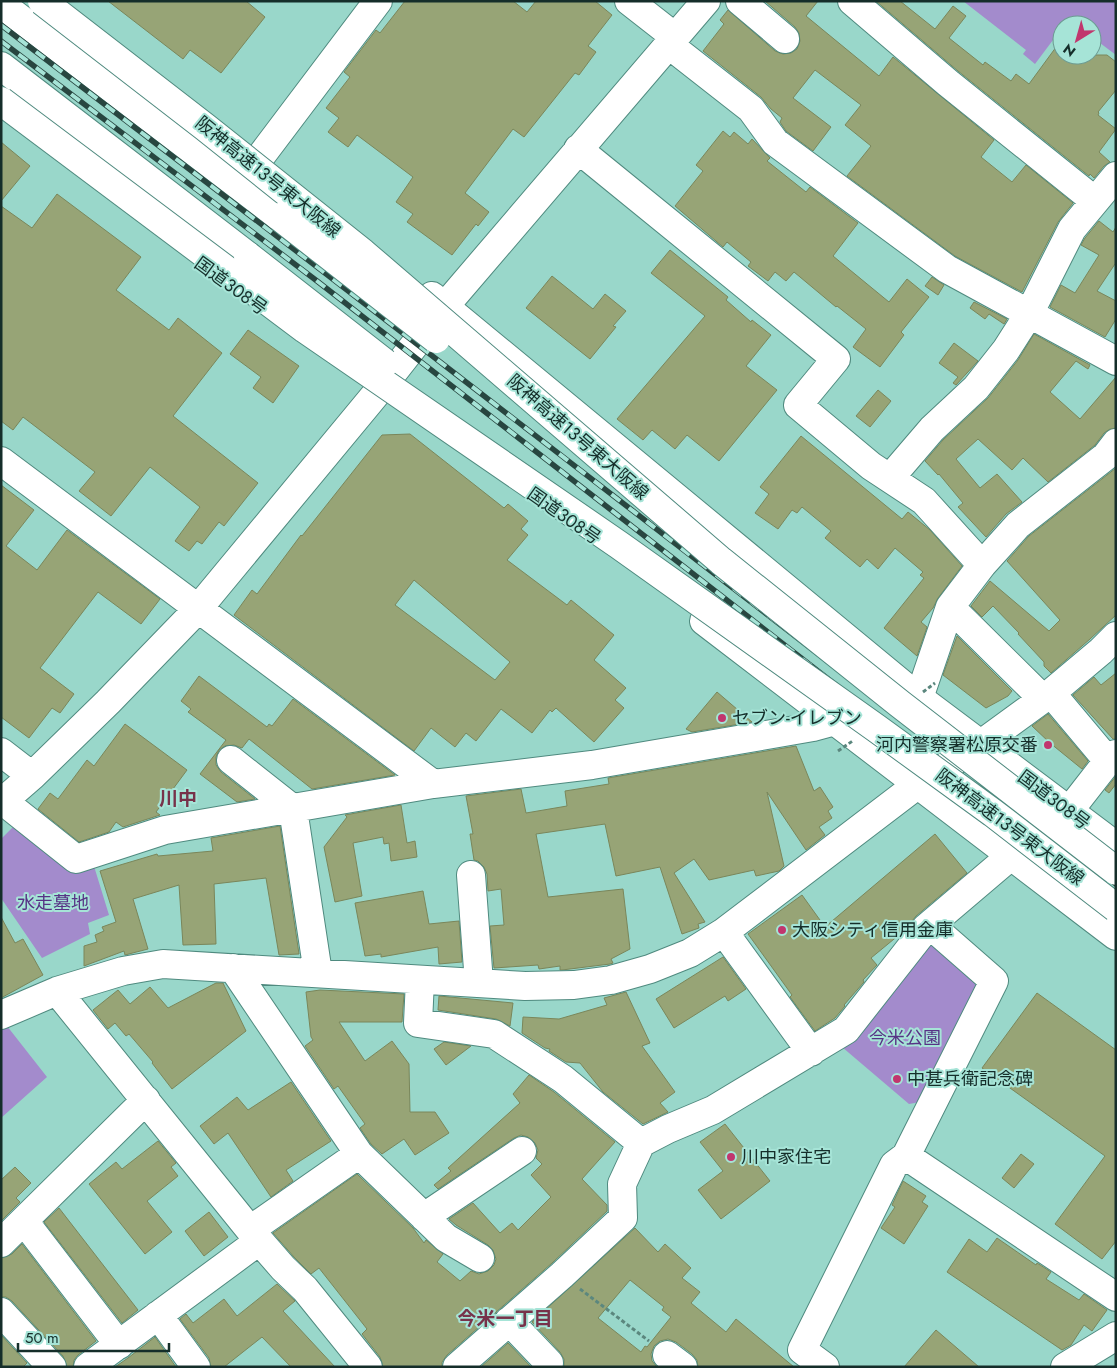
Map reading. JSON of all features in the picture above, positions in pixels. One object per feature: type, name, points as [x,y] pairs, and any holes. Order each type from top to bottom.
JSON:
[{"type":"main road","name":"阪神高速13号東大阪線","points":[[42,1],[205,127],[363,253],[721,561],[900,704],[1116,871]]},
{"type":"main road","name":"国道308号","points":[[58,1],[261,156],[919,698],[1116,846]]},
{"type":"main road","points":[[261,156],[378,1]]},
{"type":"main road","points":[[629,1],[751,109],[775,142],[947,269],[1116,361]]},
{"type":"main road","points":[[706,1],[444,306],[380,389],[197,610],[108,702],[32,776],[2,802],[76,859],[165,830],[432,784],[592,765],[813,727],[835,721]]},
{"type":"main road","points":[[740,1],[785,39]]},
{"type":"main road","points":[[852,1],[948,83],[1095,201]]},
{"type":"main road","points":[[1,4],[280,217],[721,561]]},
{"type":"main road","points":[[1,66],[619,545]]},
{"type":"main road","name":"阪神高速13号東大阪線","points":[[1,101],[305,329],[619,545],[876,728],[993,813],[1116,908]]},
{"type":"main road","name":"国道308号","points":[[1,112],[199,263],[335,361],[417,413],[593,536],[1116,936]]},
{"type":"main road","points":[[578,149],[836,359],[798,405],[871,466],[924,501],[982,565]]},
{"type":"main road","points":[[890,478],[932,430],[976,388],[1006,350],[1029,314],[1072,229],[1116,176]]},
{"type":"main road","points":[[919,698],[950,607],[982,565],[1018,526],[1106,456],[1116,443]]},
{"type":"main road","points":[[1,461],[197,610],[432,784]]},
{"type":"main road","points":[[950,607],[1112,757],[1069,811]]},
{"type":"main road","points":[[1,1015],[57,991],[123,971],[163,964],[525,986],[574,986],[612,980],[650,969],[690,953],[724,932],[917,785],[981,744],[1047,696],[1116,636]]},
{"type":"main road","points":[[1,752],[32,776]]},
{"type":"main road","points":[[231,760],[293,809],[318,973]]},
{"type":"main road","points":[[457,1367],[562,1275],[623,1218],[622,1184],[641,1143],[713,1110],[846,1030],[930,925],[1012,855]]},
{"type":"main road","points":[[472,875],[479,983]]},
{"type":"main road","points":[[825,1367],[802,1350],[894,1165],[906,1156],[994,980],[930,925]]},
{"type":"main road","points":[[724,932],[810,1052]]},
{"type":"main road","points":[[233,968],[359,1154],[446,1238],[480,1258]]},
{"type":"main road","points":[[420,980],[418,1023],[494,1034],[563,1079],[641,1143]]},
{"type":"main road","points":[[57,991],[254,1235],[283,1268],[305,1289],[368,1367]]},
{"type":"main road","points":[[1,1243],[146,1100]]},
{"type":"main road","points":[[424,1216],[522,1151]]},
{"type":"main road","points":[[88,1367],[158,1316],[254,1235],[359,1154]]},
{"type":"main road","points":[[906,1156],[1116,1297]]},
{"type":"main road","points":[[24,1220],[119,1344]]},
{"type":"main road","points":[[1,1312],[52,1367]]},
{"type":"main road","points":[[158,1316],[196,1367]]},
{"type":"main road","points":[[509,1321],[549,1363]]},
{"type":"main road","points":[[1065,1367],[1116,1336]]},
{"type":"path","points":[[562,1275],[675,1361]]},
{"type":"green space","points":[[963,1],[1116,1],[1116,55],[1102,44],[1102,15],[1052,15],[1052,41],[1035,64],[1023,54],[1026,50]]},
{"type":"green space","name":"水走墓地","points":[[16,824],[93,863],[109,915],[88,923],[90,934],[42,958],[1,898],[1,839]]},
{"type":"green space","name":"今米公園","points":[[925,939],[983,984],[920,1102],[909,1104],[842,1047]]},
{"type":"green space","points":[[7,1026],[47,1077],[1,1118],[1,1029]]},
{"type":"building","points":[[108,1],[246,1],[265,17],[221,73],[190,50],[183,59]]},
{"type":"building","points":[[405,1],[513,1],[527,12],[536,1],[595,1],[612,15],[588,46],[596,52],[579,75],[575,73],[524,137],[513,129],[465,193],[489,212],[478,226],[476,224],[452,255],[407,222],[413,214],[396,202],[413,177],[357,135],[348,147],[328,132],[339,118],[326,108],[350,77],[344,72],[376,30],[380,33]]},
{"type":"building","points":[[765,1],[818,1],[806,16],[879,76],[893,57],[994,140],[981,157],[1012,182],[1026,165],[1073,203],[1058,222],[1022,292],[955,256],[847,176],[871,146],[845,125],[861,105],[815,70],[793,98],[831,127],[813,151],[786,131],[780,122],[782,118],[761,97],[703,51],[724,24],[720,20],[728,10],[775,51],[783,54],[791,53],[797,49],[800,41],[799,33],[795,27]]},
{"type":"building","points":[[876,1],[900,1],[935,29],[953,6],[966,16],[949,38],[983,65],[985,62],[1011,81],[1016,74],[1029,84],[1052,53],[1052,65],[1102,65],[1102,55],[1107,55],[1116,62],[1116,90],[1098,112],[1098,115],[1116,129],[1099,152],[1110,162],[1094,178],[1090,174],[1089,176],[958,71]]},
{"type":"building","points":[[723,131],[730,137],[734,132],[748,144],[752,139],[770,158],[767,161],[806,192],[810,187],[858,223],[833,256],[889,302],[907,279],[929,297],[901,332],[904,335],[880,367],[853,347],[866,329],[794,272],[786,281],[775,272],[768,281],[748,266],[751,262],[727,242],[723,247],[675,206],[703,171],[696,165]]},
{"type":"building","points":[[1,142],[30,166],[1,201]]},
{"type":"building","points":[[57,194],[141,257],[116,290],[169,330],[178,318],[222,353],[173,416],[258,483],[224,526],[219,522],[202,544],[197,541],[189,551],[175,541],[200,507],[150,467],[111,516],[79,491],[95,472],[23,417],[13,430],[1,421],[1,206],[32,228]]},
{"type":"building","points":[[1099,221],[1113,232],[1116,227],[1116,264],[1097,291],[1116,301],[1116,319],[1105,337],[1050,307],[1061,285],[1075,293],[1099,255],[1081,245]]},
{"type":"building","points":[[670,250],[728,297],[726,300],[751,322],[752,320],[771,335],[746,366],[777,390],[719,461],[687,435],[675,449],[652,430],[643,440],[617,419],[705,316],[651,273]]},
{"type":"building","points":[[552,276],[593,309],[605,294],[626,311],[613,326],[616,327],[590,359],[526,308]]},
{"type":"building","points":[[932,277],[944,285],[938,295],[925,286]]},
{"type":"building","points":[[974,302],[1007,319],[1004,324],[989,314],[985,319],[970,308]]},
{"type":"building","points":[[248,330],[299,366],[273,403],[253,388],[261,377],[230,354]]},
{"type":"building","points":[[1034,334],[1090,365],[1088,369],[1076,361],[1050,392],[1080,419],[1116,377],[1116,428],[1104,433],[1095,445],[1048,482],[1023,458],[1012,470],[978,439],[956,459],[980,488],[997,474],[1022,502],[1006,514],[986,537],[958,507],[963,503],[939,474],[925,461],[943,440],[988,398],[1018,360]]},
{"type":"building","points":[[954,343],[978,361],[956,385],[953,383],[958,377],[939,363]]},
{"type":"building","points":[[878,390],[891,401],[870,427],[856,416]]},
{"type":"building","points":[[410,434],[504,508],[508,504],[528,521],[521,529],[528,535],[507,560],[567,605],[571,600],[614,635],[594,660],[626,688],[615,700],[624,708],[594,742],[556,708],[552,712],[550,710],[532,733],[501,709],[476,741],[466,733],[455,747],[431,728],[414,751],[234,615],[252,590],[257,594],[301,535],[382,435]],"holes":[[[414,580],[510,662],[495,680],[395,605]]]},
{"type":"building","points":[[801,436],[902,519],[908,512],[930,530],[962,566],[921,622],[927,627],[917,656],[884,628],[924,578],[920,575],[923,572],[895,548],[878,569],[867,559],[860,567],[825,538],[831,531],[802,507],[797,513],[792,510],[778,529],[755,513],[769,494],[760,487]]},
{"type":"building","points":[[1116,468],[1116,615],[1051,673],[1019,633],[993,606],[982,617],[971,606],[990,581],[1049,631],[1060,620],[1007,561],[1029,536]]},
{"type":"building","points":[[1,485],[34,510],[6,546],[37,570],[67,530],[160,599],[141,624],[98,592],[40,668],[74,694],[60,713],[52,708],[29,738],[1,717]]},
{"type":"building","points":[[957,636],[1012,691],[1008,696],[986,708],[943,675]]},
{"type":"building","points":[[1116,673],[1116,739],[1113,739],[1073,695],[1094,677],[1101,685]]},
{"type":"building","points":[[199,676],[267,727],[269,724],[272,726],[293,699],[395,775],[312,789],[249,739],[242,748],[234,745],[225,746],[219,750],[216,757],[216,765],[221,772],[255,799],[237,802],[200,774],[226,740],[188,712],[191,709],[181,701]]},
{"type":"building","points":[[717,692],[752,722],[692,732],[686,729]]},
{"type":"building","points":[[1048,714],[1088,761],[1082,769],[1032,726]]},
{"type":"building","points":[[125,724],[187,770],[156,812],[160,815],[123,827],[116,822],[109,832],[79,842],[38,809],[50,793],[58,799],[87,760],[94,766]]},
{"type":"building","points":[[796,746],[814,791],[820,787],[833,807],[828,811],[832,818],[819,827],[825,835],[806,850],[767,792],[784,866],[779,871],[756,876],[754,870],[709,880],[694,859],[674,873],[705,922],[698,924],[699,928],[682,934],[660,867],[616,876],[605,824],[536,834],[548,897],[623,889],[630,949],[611,959],[613,963],[610,964],[562,970],[560,970],[560,966],[539,969],[538,965],[494,968],[490,926],[504,925],[501,889],[488,891],[487,874],[484,867],[474,860],[470,834],[473,834],[466,796],[521,789],[526,813],[567,806],[565,791],[609,784],[608,778]]},
{"type":"building","points":[[1116,776],[1116,784],[1109,793],[1105,790]]},
{"type":"building","points":[[401,805],[407,843],[415,841],[417,857],[391,861],[389,843],[384,844],[383,837],[353,843],[362,896],[335,902],[324,847],[347,817],[345,815]]},
{"type":"building","points":[[280,826],[299,954],[279,955],[266,878],[214,884],[216,944],[183,945],[179,885],[133,899],[148,949],[125,955],[124,951],[84,966],[84,946],[97,942],[95,935],[104,931],[102,927],[116,922],[100,871],[157,854],[158,856],[213,851],[211,838]]},
{"type":"building","points":[[935,834],[967,873],[916,916],[905,930],[871,958],[877,965],[863,980],[864,982],[835,1018],[815,1031],[790,997],[792,995],[748,934],[802,895],[825,927]]},
{"type":"building","points":[[423,891],[429,924],[459,921],[462,962],[439,964],[438,947],[381,957],[381,954],[365,956],[355,903]]},
{"type":"building","points":[[1,917],[15,943],[23,939],[43,975],[1,998]]},
{"type":"building","points":[[723,957],[746,989],[728,1001],[725,996],[674,1028],[656,999]]},
{"type":"building","points":[[216,983],[223,983],[246,1031],[172,1089],[153,1062],[129,1034],[126,1036],[115,1023],[108,1029],[93,1010],[118,990],[130,1004],[150,987],[168,1008]]},
{"type":"building","points":[[320,990],[404,994],[402,1022],[339,1022],[365,1061],[392,1041],[409,1064],[410,1112],[435,1112],[449,1133],[415,1155],[404,1139],[382,1154],[371,1144],[360,1128],[365,1124],[338,1086],[334,1089],[305,1046],[313,1040],[311,1037],[306,992]]},
{"type":"building","points":[[626,992],[650,1043],[642,1046],[675,1092],[660,1103],[668,1112],[643,1124],[603,1092],[580,1063],[566,1062],[549,1051],[550,1049],[545,1048],[522,1033],[523,1017],[559,1019],[607,1005],[604,998]]},
{"type":"building","points":[[1037,993],[1116,1050],[1116,1241],[1102,1259],[1055,1224],[1105,1156],[982,1068]]},
{"type":"building","points":[[439,996],[513,1003],[510,1026],[496,1019],[438,1010]]},
{"type":"building","points":[[444,1042],[471,1046],[446,1065],[434,1049]]},
{"type":"building","points":[[529,1075],[554,1092],[615,1142],[582,1179],[607,1205],[607,1211],[552,1263],[447,1355],[442,1362],[442,1367],[383,1367],[380,1357],[362,1334],[367,1329],[319,1268],[311,1274],[273,1233],[357,1174],[413,1228],[424,1243],[426,1240],[443,1254],[437,1262],[460,1281],[471,1271],[479,1274],[488,1271],[494,1265],[496,1259],[493,1250],[449,1219],[473,1203],[500,1233],[512,1223],[518,1230],[551,1197],[531,1175],[542,1164],[536,1158],[538,1150],[535,1143],[528,1137],[521,1135],[438,1189],[434,1185],[451,1171],[448,1168],[520,1103],[513,1094]]},
{"type":"building","points":[[291,1082],[331,1141],[286,1170],[293,1181],[271,1197],[228,1133],[214,1144],[200,1126],[237,1097],[248,1110]]},
{"type":"building","name":"川中家住宅","points":[[725,1124],[770,1181],[721,1219],[698,1190],[723,1171],[700,1142]]},
{"type":"building","points":[[158,1141],[176,1163],[171,1167],[178,1176],[147,1201],[172,1232],[145,1254],[89,1184],[116,1162],[122,1169]]},
{"type":"building","points":[[1021,1154],[1034,1164],[1014,1188],[1002,1178]]},
{"type":"building","points":[[15,1167],[31,1183],[16,1198],[20,1202],[1,1221],[1,1180]]},
{"type":"building","points":[[903,1181],[926,1196],[922,1202],[928,1206],[904,1244],[881,1228],[895,1207],[892,1205]]},
{"type":"building","points":[[59,1208],[138,1310],[122,1323],[44,1222]]},
{"type":"building","points":[[209,1212],[228,1237],[204,1256],[185,1231]]},
{"type":"building","points":[[635,1228],[658,1252],[665,1244],[691,1268],[682,1278],[700,1292],[691,1303],[726,1332],[736,1319],[794,1367],[698,1367],[697,1360],[692,1354],[676,1342],[668,1339],[660,1341],[654,1346],[651,1354],[652,1361],[657,1367],[564,1367],[564,1359],[560,1352],[532,1322]],"holes":[[[630,1280],[664,1307],[662,1310],[671,1317],[641,1352],[598,1318]]]},
{"type":"building","points":[[997,1238],[1036,1265],[1037,1263],[1051,1272],[1046,1279],[1079,1300],[1084,1294],[1107,1310],[1092,1331],[1084,1325],[1071,1345],[1062,1350],[947,1272],[969,1239],[987,1252]]},
{"type":"building","points":[[22,1244],[96,1341],[78,1355],[74,1360],[73,1367],[67,1367],[63,1356],[12,1301],[6,1297],[1,1297],[1,1258],[12,1254]]},
{"type":"building","points":[[277,1284],[295,1301],[283,1311],[335,1367],[291,1367],[262,1337],[224,1367],[211,1367],[209,1358],[180,1319],[186,1314],[193,1323],[224,1299],[237,1316]]},
{"type":"building","points":[[936,1330],[979,1367],[904,1367]]},
{"type":"building","points":[[1,1335],[27,1363],[23,1367],[1,1367]]},
{"type":"building","points":[[155,1337],[176,1367],[115,1367],[128,1358]]},
{"type":"building","points":[[508,1343],[531,1367],[481,1367]]},
{"type":"railway","points":[[1,25],[1116,884]]},
{"type":"railway","points":[[1,41],[317,281],[1116,903]]},
{"type":"place","name":"セブン-イレブン","points":[[722,718]]},
{"type":"place","name":"河内警察署松原交番","points":[[1048,745]]},
{"type":"place","name":"大阪シティ信用金庫","points":[[782,930]]},
{"type":"place","name":"中甚兵衛記念碑","points":[[897,1079]]},
{"type":"place","name":"川中家住宅","points":[[731,1157]]},
{"type":"district","name":"川中","points":[[178,798]]},
{"type":"district","name":"今米一丁目","points":[[505,1318]]}]
